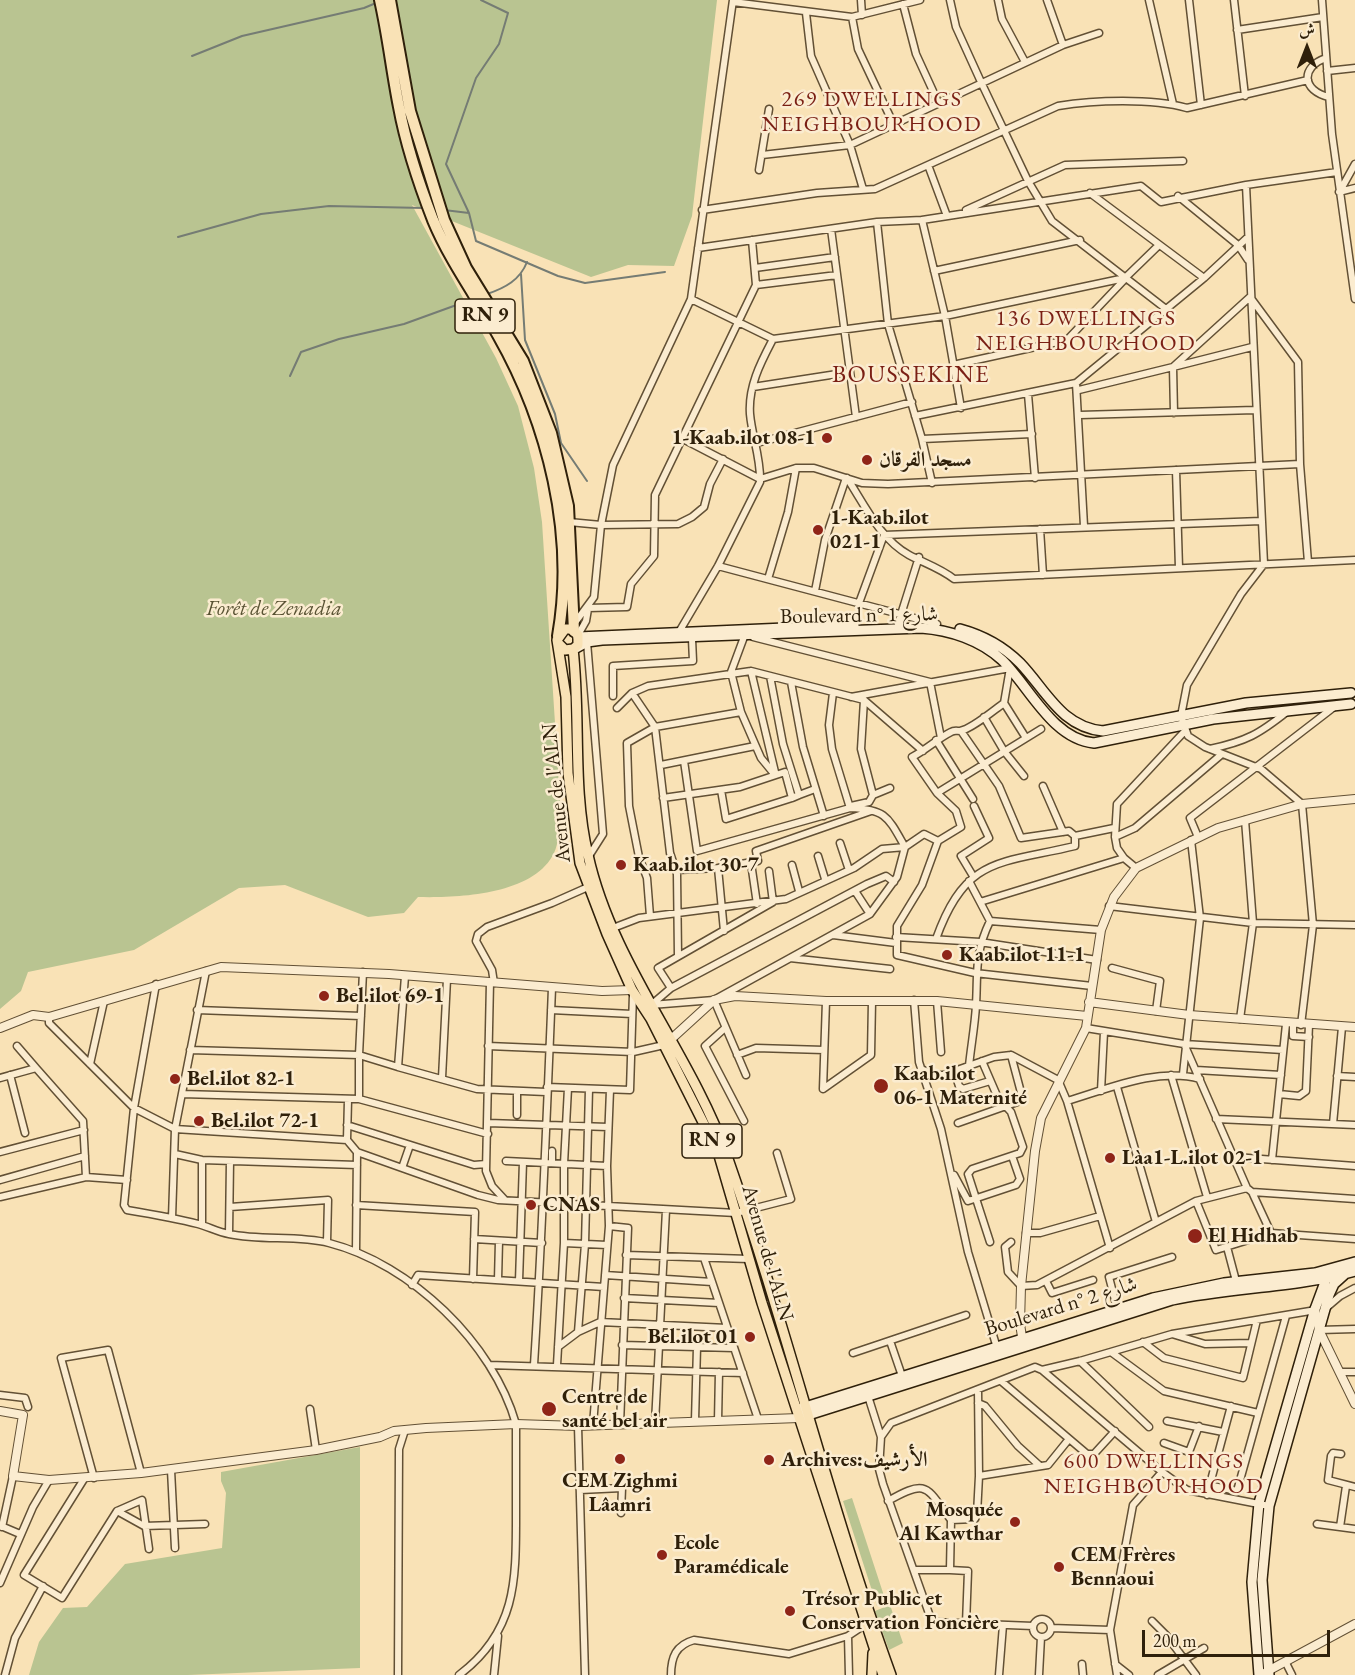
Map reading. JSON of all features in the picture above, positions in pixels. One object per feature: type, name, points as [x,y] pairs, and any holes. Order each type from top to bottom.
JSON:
[{"type":"highway","name":"RN 9","points":[[380,0],[407,143],[430,211],[457,270],[496,332],[524,384],[543,435],[559,519],[561,590],[558,640]]},
{"type":"highway","name":"RN 9","points":[[390,0],[407,102],[429,179],[454,246],[512,341],[533,382],[559,461],[569,522],[577,633]]},
{"type":"main road","name":"Boulevard n° شارع 1","points":[[577,633],[937,624],[977,635],[1007,652],[1020,663],[1057,710],[1080,726],[1103,731],[1246,703],[1353,691]]},
{"type":"main road","name":"Boulevard n° شارع 1","points":[[577,633],[692,639],[880,630],[941,630],[973,641],[991,651],[1010,668],[1056,723],[1089,742],[1107,742],[1183,729],[1213,719],[1291,709],[1353,706]]},
{"type":"main road","points":[[574,649],[562,649],[558,640],[562,631],[577,633],[574,649],[578,772],[588,857],[613,928],[668,1042],[720,1137],[740,1213],[802,1412]]},
{"type":"main road","name":"Avenue de l'ALN","points":[[558,640],[566,697],[573,814],[580,863],[632,990],[668,1042]]},
{"type":"main road","points":[[1353,691],[1353,706]]},
{"type":"main road","name":"Avenue de l'ALN","points":[[740,1213],[749,1259],[802,1412],[876,1645]]},
{"type":"main road","name":"Boulevard n° شارع 2","points":[[1023,1342],[1117,1308],[1192,1289],[1236,1281],[1315,1273],[1355,1262]]},
{"type":"main road","points":[[1264,1674],[1252,1582],[1252,1554],[1259,1503],[1318,1298],[1325,1278],[1334,1269]]},
{"type":"main road","points":[[1264,1674],[1262,1580],[1269,1506],[1331,1290],[1330,1282],[1315,1273]]},
{"type":"main road","points":[[1331,1290],[1350,1273]]},
{"type":"main road","name":"Boulevard n° شارع 2","points":[[802,1412],[902,1376],[1191,1296],[1350,1273]]},
{"type":"main road","points":[[1300,1282],[1315,1290],[1318,1298]]},
{"type":"main road","name":"Boulevard n° شارع 2","points":[[802,1412],[868,1396],[997,1350]]},
{"type":"main road","name":"Avenue de l'ALN","points":[[802,1412],[866,1624],[891,1675]]},
{"type":"main road","points":[[876,1645],[881,1675]]},
{"type":"main road","points":[[872,1675],[876,1645]]},
{"type":"street","points":[[861,0],[862,15]]},
{"type":"street","points":[[588,857],[603,834],[577,633],[594,597],[598,580],[601,525],[613,465],[691,299],[733,1],[806,13],[852,17],[920,0]]},
{"type":"street","points":[[950,0],[956,27],[1003,130],[1028,181],[1052,220],[1166,309]]},
{"type":"street","points":[[998,0],[1002,19],[1025,62]]},
{"type":"street","points":[[1047,0],[1063,45]]},
{"type":"street","points":[[1149,0],[1173,104]]},
{"type":"street","points":[[1189,0],[1201,105]]},
{"type":"street","points":[[1234,0],[1245,96]]},
{"type":"street","points":[[1322,0],[1336,172],[1355,299]]},
{"type":"street","points":[[903,4],[916,54],[938,102]]},
{"type":"street","points":[[806,13],[812,56],[850,145],[863,189]]},
{"type":"street","points":[[852,17],[858,49],[893,123]]},
{"type":"street","points":[[1237,30],[1323,17]]},
{"type":"street","points":[[762,155],[850,145],[1025,62],[1063,45],[1099,33]]},
{"type":"street","points":[[1326,58],[1314,62],[1308,72],[1308,80],[1309,85],[1317,94],[1329,97]]},
{"type":"street","points":[[1327,71],[1355,68]]},
{"type":"street","points":[[702,210],[875,189],[1058,106],[1077,103],[1173,104],[1187,108],[1308,80]]},
{"type":"street","points":[[759,170],[769,109]]},
{"type":"street","points":[[958,214],[1028,181],[1076,164],[1183,160]]},
{"type":"street","points":[[1339,192],[1355,164]]},
{"type":"street","points":[[928,165],[946,216]]},
{"type":"street","points":[[698,248],[877,222],[922,220],[1141,186],[1161,202],[1178,196],[1336,172]]},
{"type":"street","points":[[1246,185],[1263,564],[1203,655],[1188,685],[1181,716],[1183,729],[1210,749],[1255,766],[1302,804],[1313,925],[1297,1025],[1293,1036],[1309,1037]]},
{"type":"street","points":[[1339,192],[1355,188]]},
{"type":"street","points":[[1089,193],[1204,278]]},
{"type":"street","points":[[1178,196],[1238,245],[1249,260]]},
{"type":"street","points":[[922,220],[945,316],[961,408]]},
{"type":"street","points":[[877,222],[888,324],[912,402],[932,483]]},
{"type":"street","points":[[831,229],[856,417]]},
{"type":"street","points":[[915,416],[1076,383],[1204,278],[1248,237]]},
{"type":"street","points":[[1346,238],[1355,238]]},
{"type":"street","points":[[588,609],[627,608],[631,584],[654,556],[655,495],[756,285],[753,240]]},
{"type":"street","points":[[934,271],[1080,240]]},
{"type":"street","points":[[953,365],[1067,340],[1159,245]]},
{"type":"street","points":[[755,267],[835,257]]},
{"type":"street","points":[[756,285],[837,275]]},
{"type":"street","points":[[691,299],[773,339],[945,316],[1125,278]]},
{"type":"street","points":[[1174,413],[1173,367],[1250,297]]},
{"type":"street","points":[[1250,297],[1299,362],[1300,464],[1308,562]]},
{"type":"street","points":[[679,632],[718,566],[760,479],[757,443],[750,416],[753,387],[773,339]]},
{"type":"street","points":[[1079,390],[1252,347]]},
{"type":"street","points":[[753,387],[850,372]]},
{"type":"street","points":[[1076,383],[1079,390],[1084,526]]},
{"type":"street","points":[[1028,394],[1035,478]]},
{"type":"street","points":[[757,443],[912,402]]},
{"type":"street","points":[[1080,415],[1255,410]]},
{"type":"street","points":[[922,439],[1032,434]]},
{"type":"street","points":[[683,439],[760,479],[796,468],[814,468],[862,483],[932,483],[1300,464]]},
{"type":"street","points":[[569,522],[601,525],[678,524],[692,517],[704,507],[710,484],[723,459]]},
{"type":"street","points":[[768,579],[788,512],[796,468]]},
{"type":"street","points":[[1176,471],[1179,568]]},
{"type":"street","points":[[846,478],[884,535],[910,555],[919,557],[954,579],[1355,560]]},
{"type":"street","points":[[815,591],[825,540],[846,478]]},
{"type":"street","points":[[884,535],[1261,521]]},
{"type":"street","points":[[1040,529],[1043,575]]},
{"type":"street","points":[[859,603],[884,535]]},
{"type":"street","points":[[898,624],[919,557]]},
{"type":"street","points":[[718,566],[937,624]]},
{"type":"street","points":[[577,633],[586,621],[588,609]]},
{"type":"street","points":[[776,775],[760,758],[741,712],[731,672],[747,637],[930,682]]},
{"type":"street","points":[[613,696],[613,666],[693,662],[692,639]]},
{"type":"street","points":[[852,697],[1010,668],[1004,702],[1026,738]]},
{"type":"street","points":[[751,670],[776,775]]},
{"type":"street","points":[[617,708],[632,693],[662,683],[751,670],[864,700],[923,751]]},
{"type":"street","points":[[770,676],[795,796]]},
{"type":"street","points":[[791,682],[798,726],[824,816]]},
{"type":"street","points":[[930,682],[939,739],[974,802],[989,838],[961,856],[990,921]]},
{"type":"street","points":[[632,693],[656,727],[670,853],[677,870],[678,956]]},
{"type":"street","points":[[833,693],[829,725],[832,749],[850,807]]},
{"type":"street","points":[[864,700],[861,749],[873,795]]},
{"type":"street","points":[[1004,702],[961,731],[954,730],[912,757],[937,793],[956,811],[961,827],[938,841],[922,885],[897,926],[897,955],[975,972],[1092,986]]},
{"type":"street","points":[[1183,1074],[1184,1044],[1200,918],[1195,839],[1190,818],[1337,705]]},
{"type":"street","points":[[1210,749],[1243,742],[1291,709]]},
{"type":"street","points":[[650,916],[647,878],[639,857],[629,806],[627,743],[656,727],[741,712]]},
{"type":"street","points":[[984,717],[1004,751],[1024,776]]},
{"type":"street","points":[[937,793],[1041,729]]},
{"type":"street","points":[[1136,868],[1124,858],[1117,848],[1114,828],[1117,804],[1183,729]]},
{"type":"street","points":[[961,731],[999,786],[1021,838],[1069,831],[1075,836]]},
{"type":"street","points":[[661,765],[755,746]]},
{"type":"street","points":[[1114,837],[1135,828],[1222,754]]},
{"type":"street","points":[[684,761],[697,851],[869,802],[873,795],[890,788]]},
{"type":"street","points":[[663,798],[740,787],[785,772],[795,796]]},
{"type":"street","points":[[1043,786],[1063,832]]},
{"type":"street","points":[[721,790],[726,819],[815,789]]},
{"type":"street","points":[[1023,1342],[1021,1286],[1041,1118],[1058,1080],[1086,1029],[1101,930],[1109,906],[1136,868],[1195,839],[1245,820],[1302,804],[1355,799]]},
{"type":"street","points":[[488,1046],[633,1052],[668,1042],[714,1000],[870,914],[894,882],[902,866],[905,847],[886,815],[875,810],[850,807]]},
{"type":"street","points":[[677,870],[718,868],[758,861],[756,851],[875,810]]},
{"type":"street","points":[[1240,1019],[1253,923],[1245,820]]},
{"type":"street","points":[[1075,836],[1114,828]]},
{"type":"street","points":[[671,988],[658,968],[773,902],[849,870],[882,849],[905,847],[924,834],[938,841]]},
{"type":"street","points":[[936,939],[943,921],[971,878],[1005,860],[1075,846],[1075,836]]},
{"type":"street","points":[[840,843],[849,870]]},
{"type":"street","points":[[818,856],[825,879]]},
{"type":"street","points":[[980,902],[1124,858]]},
{"type":"street","points":[[751,862],[757,904]]},
{"type":"street","points":[[792,864],[799,891]]},
{"type":"street","points":[[718,868],[720,909],[724,931]]},
{"type":"street","points":[[769,871],[773,902]]},
{"type":"street","points":[[651,1005],[671,988],[855,891],[886,876],[894,882]]},
{"type":"street","points":[[506,1201],[492,1186],[486,1164],[492,970],[476,941],[478,934],[487,927],[552,903],[588,886]]},
{"type":"street","points":[[855,891],[870,914]]},
{"type":"street","points":[[613,928],[650,916],[773,902]]},
{"type":"street","points":[[1109,906],[1253,923],[1355,925]]},
{"type":"street","points":[[990,921],[1101,930]]},
{"type":"street","points":[[969,1066],[976,1004],[975,972],[980,942],[990,921]]},
{"type":"street","points":[[832,935],[896,940],[936,939],[980,942],[1097,960]]},
{"type":"street","points":[[789,958],[890,969]]},
{"type":"street","points":[[0,1028],[33,1015],[50,1017],[156,984],[221,967],[363,972],[602,992],[632,990],[633,1052],[630,1090],[568,1088],[488,1090],[359,1054],[190,1050]]},
{"type":"street","points":[[1112,968],[1160,981],[1156,1011]]},
{"type":"street","points":[[172,1218],[175,1129],[206,970]]},
{"type":"street","points":[[359,1099],[363,972]]},
{"type":"street","points":[[398,1066],[405,976]]},
{"type":"street","points":[[442,1078],[447,979]]},
{"type":"street","points":[[156,984],[134,1108],[124,1205],[127,1210],[202,1225],[229,1234],[327,1242],[356,1251],[412,1285],[458,1323],[476,1343],[512,1411],[516,1424],[515,1584],[500,1630],[494,1656],[494,1675]]},
{"type":"street","points":[[534,1365],[542,1243],[546,1089],[551,1048],[552,988]]},
{"type":"street","points":[[651,1005],[735,996],[826,1001],[914,1000],[1087,1016]]},
{"type":"street","points":[[714,1000],[746,1075]]},
{"type":"street","points":[[914,1000],[921,1069],[952,1172],[955,1201],[997,1350]]},
{"type":"street","points":[[90,1064],[104,1001]]},
{"type":"street","points":[[826,1001],[823,1089],[871,1055],[872,1001]]},
{"type":"street","points":[[937,1001],[941,1052]]},
{"type":"street","points":[[1089,1002],[1189,1015],[1297,1025],[1355,1027]]},
{"type":"street","points":[[197,1010],[361,1016]]},
{"type":"street","points":[[551,1010],[632,1014]]},
{"type":"street","points":[[50,1017],[49,1023],[134,1108],[175,1129],[347,1140]]},
{"type":"street","points":[[1279,1094],[1299,1096],[1306,1091],[1309,1037],[1297,1025]]},
{"type":"street","points":[[1272,1160],[1283,1050],[1297,1025]]},
{"type":"street","points":[[1333,1124],[1342,1026]]},
{"type":"street","points":[[725,1028],[705,1046],[744,1121]]},
{"type":"street","points":[[1086,1029],[1184,1044],[1283,1050]]},
{"type":"street","points":[[1101,1091],[1104,1032]]},
{"type":"street","points":[[1184,1044],[1216,1119],[1271,1233]]},
{"type":"street","points":[[17,1046],[83,1121],[86,1178]]},
{"type":"street","points":[[737,1055],[756,1048],[824,1050]]},
{"type":"street","points":[[921,1069],[935,1075],[1011,1055],[1058,1080],[1067,1101],[1110,1248]]},
{"type":"street","points":[[958,1122],[1021,1102],[1023,1097],[1011,1055]]},
{"type":"street","points":[[982,1061],[998,1098],[1007,1107],[1023,1147],[1020,1153],[970,1171],[975,1198],[990,1242]]},
{"type":"street","points":[[0,1078],[36,1068]]},
{"type":"street","points":[[1196,1070],[1281,1075]]},
{"type":"street","points":[[954,1071],[959,1086],[963,1089],[990,1081]]},
{"type":"street","points":[[1067,1101],[1145,1078],[1183,1074],[1200,1079]]},
{"type":"street","points":[[10,1075],[25,1133]]},
{"type":"street","points":[[1171,1075],[1207,1197]]},
{"type":"street","points":[[1337,1076],[1355,1077]]},
{"type":"street","points":[[1117,1087],[1156,1222]]},
{"type":"street","points":[[557,1365],[564,1244],[564,1164],[568,1088]]},
{"type":"street","points":[[578,1332],[585,1245],[589,1089]]},
{"type":"street","points":[[593,1425],[609,1226],[607,1166],[610,1090]]},
{"type":"street","points":[[516,1091],[517,1115]]},
{"type":"street","points":[[182,1094],[359,1099],[488,1134]]},
{"type":"street","points":[[348,1100],[347,1140],[357,1152],[478,1195],[506,1201],[608,1204],[666,1210],[740,1213],[791,1199],[777,1153]]},
{"type":"street","points":[[1216,1119],[1355,1125]]},
{"type":"street","points":[[488,1123],[608,1127]]},
{"type":"street","points":[[347,1125],[474,1165],[486,1164]]},
{"type":"street","points":[[0,1152],[84,1130]]},
{"type":"street","points":[[402,1168],[410,1145]]},
{"type":"street","points":[[552,1151],[552,1164]]},
{"type":"street","points":[[356,1251],[357,1152]]},
{"type":"street","points":[[175,1154],[202,1160],[357,1165]]},
{"type":"street","points":[[0,1180],[85,1156]]},
{"type":"street","points":[[952,1172],[968,1201],[1019,1183],[1012,1156]]},
{"type":"street","points":[[1235,1157],[1355,1166]]},
{"type":"street","points":[[202,1160],[202,1225]]},
{"type":"street","points":[[229,1234],[230,1161]]},
{"type":"street","points":[[506,1161],[607,1166]]},
{"type":"street","points":[[519,1281],[523,1162]]},
{"type":"street","points":[[0,1197],[86,1178],[127,1180]]},
{"type":"street","points":[[1021,1286],[1036,1285],[1047,1281],[1207,1197],[1250,1190],[1355,1199]]},
{"type":"street","points":[[955,1201],[966,1198]]},
{"type":"street","points":[[230,1207],[328,1200],[327,1242]]},
{"type":"street","points":[[1196,1202],[1214,1248],[1227,1247],[1271,1233],[1355,1239]]},
{"type":"street","points":[[356,1206],[475,1212],[473,1279]]},
{"type":"street","points":[[655,1423],[666,1210]]},
{"type":"street","points":[[1026,1233],[1041,1233],[1100,1216]]},
{"type":"street","points":[[609,1226],[628,1228],[620,1424]]},
{"type":"street","points":[[474,1239],[542,1243]]},
{"type":"street","points":[[498,1280],[499,1241]]},
{"type":"street","points":[[1011,1242],[1005,1247],[1008,1272],[1021,1286]]},
{"type":"street","points":[[564,1244],[607,1245]]},
{"type":"street","points":[[1227,1247],[1236,1281]]},
{"type":"street","points":[[626,1255],[749,1259]]},
{"type":"street","points":[[1117,1308],[1109,1277],[1172,1257]]},
{"type":"street","points":[[13,1476],[49,1480],[84,1479],[171,1470],[316,1450],[405,1430],[516,1424],[578,1426],[758,1419],[704,1258]]},
{"type":"street","points":[[412,1285],[418,1275],[604,1287]]},
{"type":"street","points":[[605,1275],[712,1282]]},
{"type":"street","points":[[1047,1281],[1052,1293],[1093,1280]]},
{"type":"street","points":[[1042,1370],[1172,1334],[1286,1316],[1315,1309],[1324,1312],[1340,1296],[1355,1288]]},
{"type":"street","points":[[624,1298],[719,1303]]},
{"type":"street","points":[[1315,1309],[1319,1330],[1355,1404]]},
{"type":"street","points":[[853,1353],[966,1315]]},
{"type":"street","points":[[1234,1500],[1286,1316]]},
{"type":"street","points":[[1143,1342],[1164,1358],[1243,1378],[1257,1320]]},
{"type":"street","points":[[558,1347],[578,1332],[600,1322],[660,1323],[728,1328]]},
{"type":"street","points":[[1319,1330],[1355,1329]]},
{"type":"street","points":[[1172,1334],[1204,1344],[1251,1343]]},
{"type":"street","points":[[890,1341],[902,1376]]},
{"type":"street","points":[[622,1345],[734,1348]]},
{"type":"street","points":[[695,1421],[697,1347]]},
{"type":"street","points":[[94,1478],[61,1358],[108,1350],[141,1473]]},
{"type":"street","points":[[1111,1352],[1164,1391],[1258,1413]]},
{"type":"street","points":[[1080,1361],[1149,1427]]},
{"type":"street","points":[[489,1365],[557,1365],[742,1373]]},
{"type":"street","points":[[881,1437],[891,1423],[1035,1367],[1042,1370],[1162,1472],[1187,1490],[1269,1506]]},
{"type":"street","points":[[718,1372],[718,1420]]},
{"type":"street","points":[[1340,1372],[1355,1372]]},
{"type":"street","points":[[1001,1381],[1087,1454],[1094,1454],[1115,1431]]},
{"type":"street","points":[[951,1520],[975,1519],[980,1476],[978,1390]]},
{"type":"street","points":[[0,1395],[25,1398],[28,1407]]},
{"type":"street","points":[[868,1396],[881,1437],[879,1469],[888,1501],[932,1622],[1033,1626]]},
{"type":"street","points":[[978,1403],[985,1406],[1018,1446],[1040,1466]]},
{"type":"street","points":[[1207,1495],[1231,1406]]},
{"type":"street","points":[[310,1408],[316,1450]]},
{"type":"street","points":[[0,1411],[23,1415],[13,1476],[1,1526],[20,1534]]},
{"type":"street","name":"Boulevard n° شارع 2","points":[[758,1419],[787,1419],[802,1412]]},
{"type":"street","points":[[1167,1421],[1223,1432]]},
{"type":"street","points":[[578,1426],[585,1675]]},
{"type":"street","points":[[1164,1443],[1189,1452],[1200,1426]]},
{"type":"street","points":[[398,1675],[399,1449],[405,1430]]},
{"type":"street","points":[[980,1476],[1048,1465],[1069,1439]]},
{"type":"street","points":[[1341,1454],[1333,1453],[1331,1456],[1328,1480],[1355,1487]]},
{"type":"street","points":[[171,1470],[175,1548]]},
{"type":"street","points":[[1116,1675],[1110,1630],[1134,1505],[1162,1472]]},
{"type":"street","points":[[84,1479],[24,1575],[62,1598],[117,1511],[142,1500],[149,1549]]},
{"type":"street","points":[[0,1583],[20,1534],[49,1480]]},
{"type":"street","points":[[1208,1485],[1237,1491]]},
{"type":"street","points":[[1340,1527],[1347,1486]]},
{"type":"street","points":[[888,1501],[910,1489],[920,1487],[928,1490],[951,1520],[950,1570]]},
{"type":"street","points":[[580,1490],[622,1488],[621,1513]]},
{"type":"street","points":[[117,1511],[144,1526],[205,1524]]},
{"type":"street","points":[[1317,1524],[1355,1529]]},
{"type":"street","points":[[914,1569],[968,1570],[966,1623]]},
{"type":"street","points":[[5,1675],[15,1638],[43,1586]]},
{"type":"street","points":[[1045,1619],[1051,1628],[1047,1636],[1041,1637],[1034,1632],[1033,1626],[1036,1621],[1045,1619]]},
{"type":"street","points":[[1152,1621],[1196,1675]]},
{"type":"street","points":[[671,1675],[675,1653],[682,1644],[694,1640],[789,1654],[848,1636],[866,1624]]},
{"type":"street","points":[[1264,1674],[1355,1624]]},
{"type":"street","points":[[999,1675],[1003,1625]]},
{"type":"street","points":[[1051,1628],[1110,1630]]},
{"type":"street","points":[[459,1675],[483,1654],[500,1630]]},
{"type":"street","points":[[848,1636],[849,1675]]},
{"type":"street","points":[[1039,1675],[1041,1637]]},
{"type":"street","points":[[1158,1675],[1204,1648]]},
{"type":"street","points":[[1286,1663],[1292,1675]]},
{"type":"street","points":[[1082,1664],[1083,1675]]},
{"type":"street","points":[[1115,1664],[1129,1675]]},
{"type":"green space","name":"Forêt de Zenadia","points":[[0,0],[717,0],[692,216],[674,266],[628,265],[591,277],[412,205],[496,358],[518,406],[534,468],[542,522],[561,816],[554,853],[544,867],[530,878],[513,886],[473,895],[418,897],[404,913],[368,917],[285,885],[239,888],[134,950],[28,972],[21,991],[0,1009]]},
{"type":"green space","points":[[360,1447],[360,1668],[188,1675],[29,1675],[39,1642],[63,1608],[87,1607],[125,1564],[222,1548],[226,1493],[221,1481],[221,1472]]},
{"type":"green space","points":[[852,1498],[886,1602],[877,1606],[843,1501]]},
{"type":"green space","points":[[890,1605],[903,1643],[889,1650],[875,1611]]},
{"type":"waterway","points":[[481,0],[508,13],[499,44],[476,78],[446,164],[469,213],[476,241],[558,276],[585,283],[665,272]]},
{"type":"waterway","points":[[192,56],[242,36],[364,8],[376,3]]},
{"type":"waterway","points":[[178,237],[261,214],[329,206],[424,208]]},
{"type":"waterway","points":[[444,210],[469,213]]},
{"type":"waterway","points":[[487,294],[511,282],[520,274],[527,262]]},
{"type":"waterway","points":[[521,274],[525,340],[555,414],[561,443],[587,481]]},
{"type":"waterway","points":[[290,376],[301,352],[339,339],[404,324],[473,299]]},
{"type":"place","name":"1-Kaab.ilot 08-1","points":[[827,438]]},
{"type":"place","name":"مسجد الفرقان","points":[[867,460]]},
{"type":"place","name":"1-Kaab.ilot 021-1","points":[[818,530]]},
{"type":"place","name":"Kaab.ilot 30-7","points":[[621,865]]},
{"type":"place","name":"Kaab.ilot 11-1","points":[[947,955]]},
{"type":"place","name":"Bel.ilot 69-1","points":[[324,996]]},
{"type":"place","name":"Bel.ilot 82-1","points":[[175,1079]]},
{"type":"place","name":"Kaab.ilot 06-1 Maternité","points":[[881,1086]]},
{"type":"place","name":"Bel.ilot 72-1","points":[[199,1121]]},
{"type":"place","name":"Làa1-L.ilot 02-1","points":[[1110,1158]]},
{"type":"place","name":"CNAS","points":[[531,1205]]},
{"type":"place","name":"El Hidhab","points":[[1195,1236]]},
{"type":"place","name":"Bel.ilot 01","points":[[750,1337]]},
{"type":"place","name":"Centre de santé bel air","points":[[549,1409]]},
{"type":"place","name":"CEM Zighmi Lâamri","points":[[620,1459]]},
{"type":"place","name":"Archives:الأرشيف","points":[[769,1460]]},
{"type":"place","name":"Mosquée Al Kawthar","points":[[1015,1522]]},
{"type":"place","name":"Ecole Paramédicale","points":[[662,1555]]},
{"type":"place","name":"CEM Frères Bennaoui","points":[[1059,1567]]},
{"type":"place","name":"Trésor Public et Conservation Foncière","points":[[790,1611]]},
{"type":"district","name":"269 DWELLINGS NEIGHBOURHOOD","points":[[872,112]]},
{"type":"district","name":"136 DWELLINGS NEIGHBOURHOOD","points":[[1086,332]]},
{"type":"district","name":"BOUSSEKINE","points":[[911,375]]},
{"type":"district","name":"600 DWELLINGS NEIGHBOURHOOD","points":[[1154,1474]]}]
